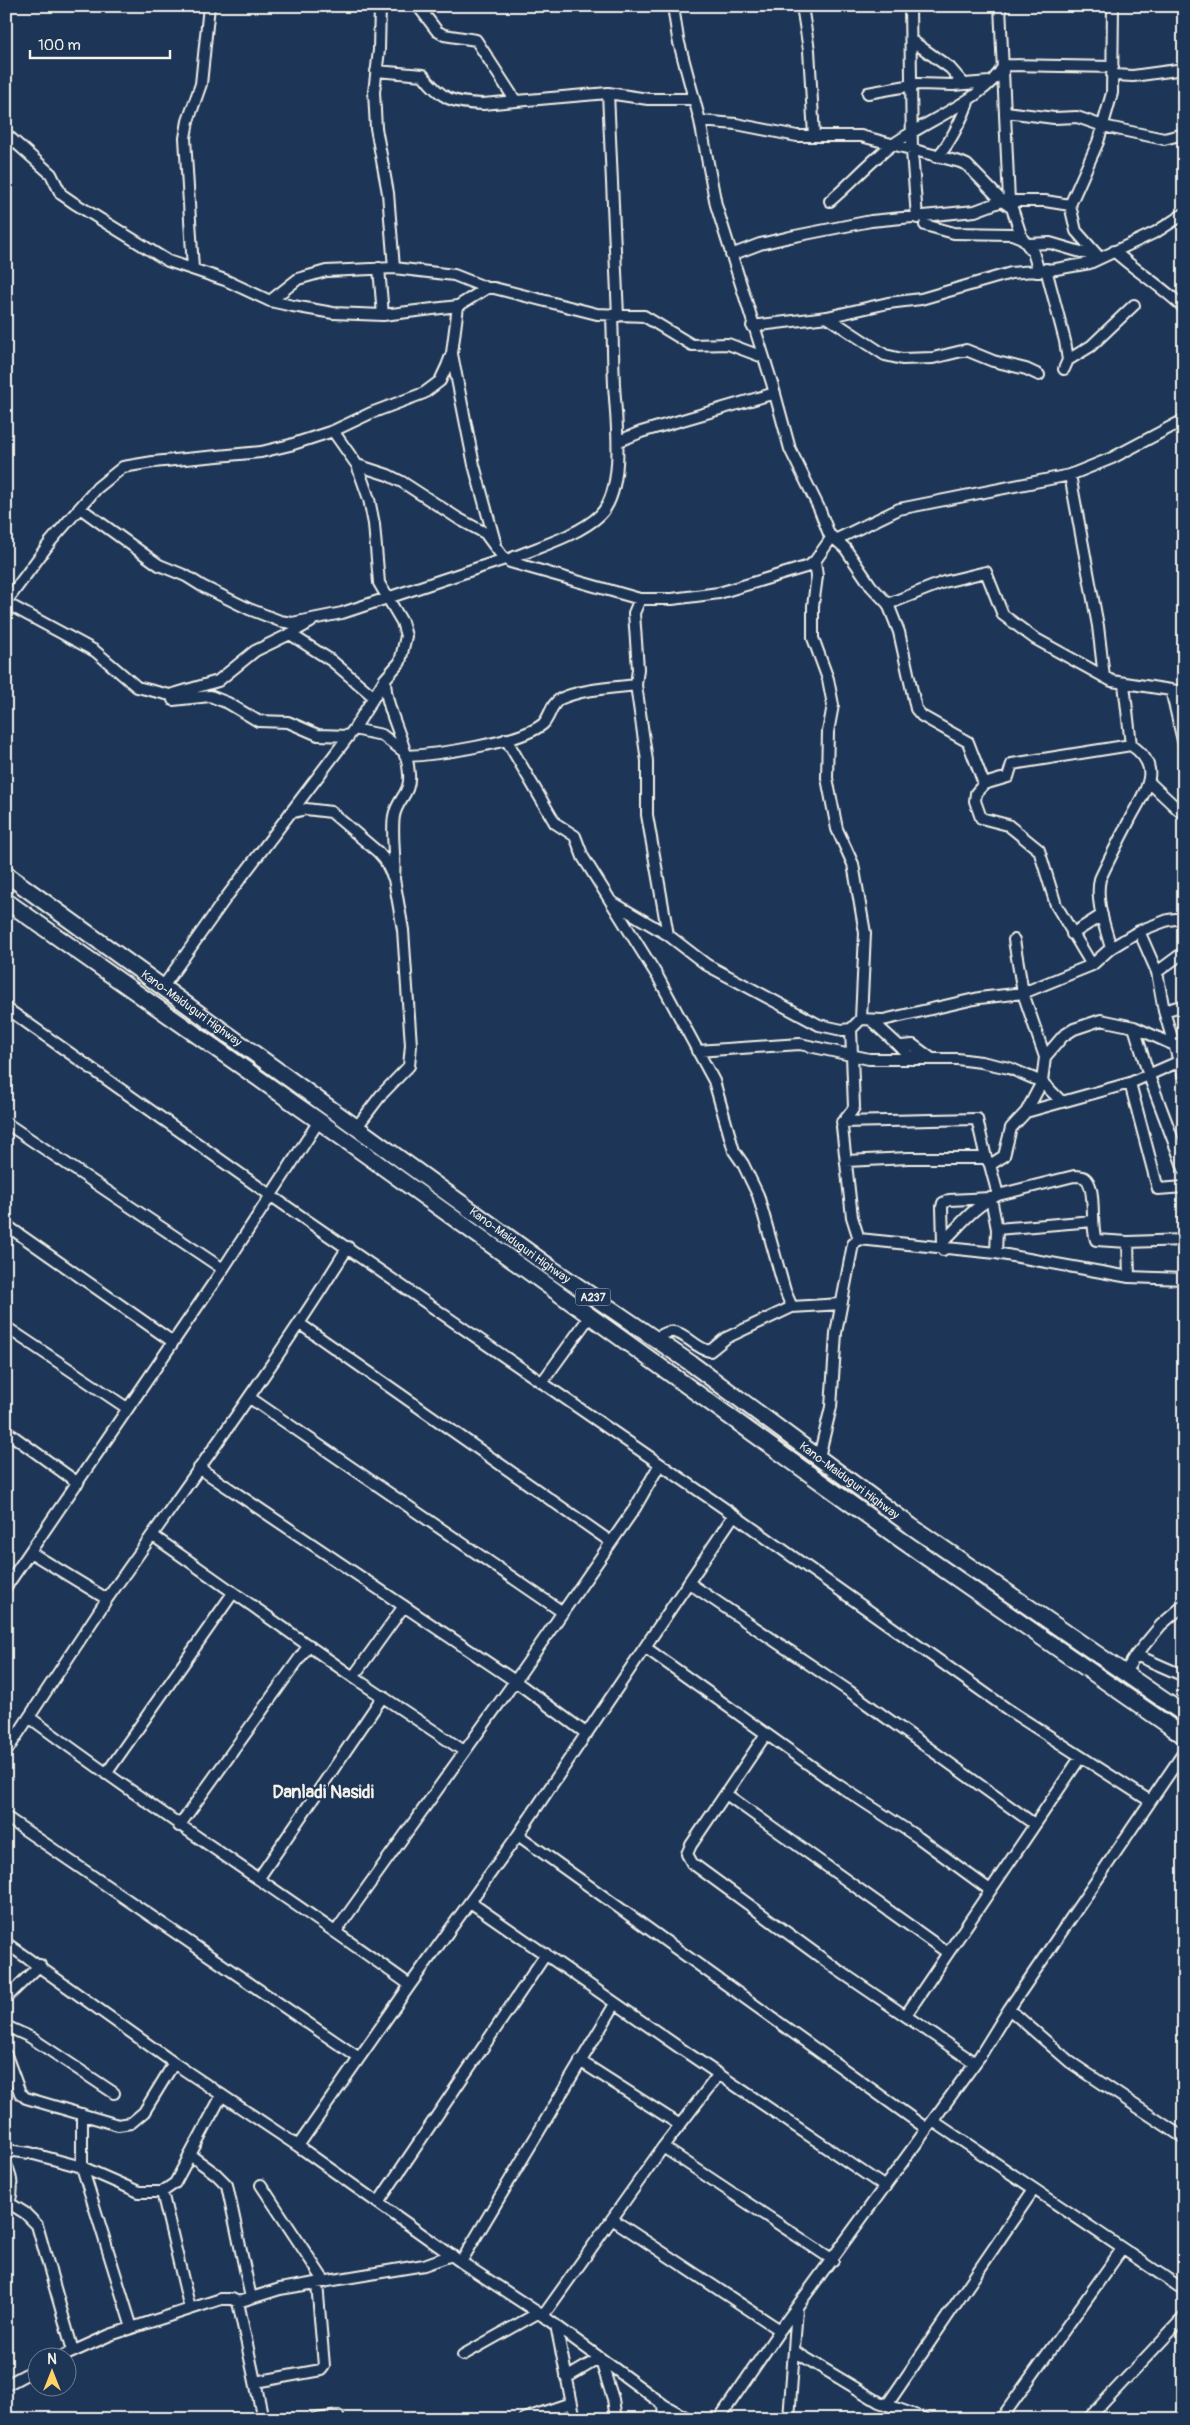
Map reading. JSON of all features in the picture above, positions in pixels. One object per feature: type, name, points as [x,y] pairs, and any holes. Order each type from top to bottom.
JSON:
[{"type":"highway","name":"Kano-Maiduguri Highway","points":[[6,874],[356,1128],[819,1457],[918,1531],[1184,1714]]},
{"type":"highway","name":"Kano-Maiduguri Highway","points":[[6,902],[319,1121],[900,1539],[1184,1736]]},
{"type":"street","points":[[193,269],[186,138],[188,121],[201,84],[209,6]]},
{"type":"street","points":[[380,6],[381,22],[374,92],[376,128],[388,194],[394,268]]},
{"type":"street","points":[[418,6],[437,31],[444,35],[476,40],[515,100]]},
{"type":"street","points":[[673,6],[693,99],[700,121],[716,205],[752,326],[775,393],[790,449],[819,508],[829,534],[845,548],[871,586],[888,604],[899,632],[916,709],[922,716],[968,742],[984,784]]},
{"type":"street","points":[[802,6],[809,50],[814,136]]},
{"type":"street","points":[[910,6],[913,85],[912,150],[917,218]]},
{"type":"street","points":[[1000,6],[1006,112],[1008,203],[1024,241],[1033,252],[1066,364],[1091,346],[1134,305]]},
{"type":"street","points":[[1099,257],[1076,231],[1070,205],[1103,126],[1112,92],[1114,71],[1113,6]]},
{"type":"street","points":[[911,40],[950,68],[964,84]]},
{"type":"street","points":[[1004,65],[1114,71],[1133,76],[1184,69]]},
{"type":"street","points":[[830,201],[859,176],[880,154],[912,132],[969,99],[999,76],[1004,65]]},
{"type":"street","points":[[376,71],[423,76],[436,91],[450,101],[483,104],[608,93],[648,99],[693,99]]},
{"type":"street","points":[[868,94],[913,85],[989,82]]},
{"type":"street","points":[[80,508],[159,565],[186,576],[249,609],[280,621],[292,623],[342,613],[506,559],[585,526],[600,514],[612,497],[619,441],[614,383],[615,316],[608,93]]},
{"type":"street","points":[[936,157],[943,152],[948,144],[969,99]]},
{"type":"street","points":[[1006,112],[1054,118],[1077,117],[1103,126],[1164,139],[1184,134]]},
{"type":"street","points":[[700,121],[736,124],[788,135],[861,136],[967,165],[1008,203]]},
{"type":"street","points":[[6,134],[51,174],[61,194],[168,261],[225,280],[270,301],[333,313],[383,315],[458,306],[486,288]]},
{"type":"street","points":[[731,256],[760,244],[790,236],[871,221],[917,218],[975,210],[1008,203],[1045,201],[1070,205]]},
{"type":"street","points":[[1163,228],[1184,214]]},
{"type":"street","points":[[752,326],[827,317],[888,303],[921,299],[1012,273],[1090,263],[1099,257],[1184,220]]},
{"type":"street","points":[[925,225],[954,233],[1012,234],[1024,241],[1050,243],[1099,257]]},
{"type":"street","points":[[1114,251],[1134,269],[1157,283],[1184,308]]},
{"type":"street","points":[[379,268],[383,315]]},
{"type":"street","points":[[270,301],[298,279],[310,274],[394,268],[454,275],[486,288],[615,316],[644,316],[692,345],[728,344],[763,357]]},
{"type":"street","points":[[315,618],[290,634],[255,651],[218,682],[181,693],[162,694],[137,687],[95,651],[6,602],[51,542],[97,488],[123,467],[153,462],[261,452],[333,431],[371,413],[424,392],[440,381],[452,353],[458,306]]},
{"type":"street","points":[[827,317],[885,355],[893,358],[932,358],[966,350],[993,361],[1026,369],[1039,375]]},
{"type":"street","points":[[452,353],[474,465],[497,548]]},
{"type":"street","points":[[619,441],[641,432],[775,393]]},
{"type":"street","points":[[357,465],[388,475],[402,482],[459,520],[485,533],[506,559],[640,599],[672,600],[719,593],[803,568],[816,561],[834,539],[867,522],[899,509],[1070,475],[1112,458],[1184,420]]},
{"type":"street","points":[[162,988],[290,813],[352,732],[385,679],[400,662],[406,644],[402,622],[378,578],[374,524],[369,499],[357,465],[333,431]]},
{"type":"street","points":[[1070,475],[1098,626],[1104,677]]},
{"type":"street","points":[[612,902],[668,935],[707,964],[819,1025],[842,1030],[850,1029],[861,1019],[865,933],[854,864],[837,829],[827,778],[828,732],[833,706],[828,679],[813,638],[812,624],[817,576],[816,561]]},
{"type":"street","points":[[888,604],[944,582],[986,572],[1003,615],[1007,620],[1034,638],[1104,677],[1124,684],[1184,692]]},
{"type":"street","points":[[640,599],[634,613],[638,669],[636,685],[647,768],[645,797],[668,935]]},
{"type":"street","points":[[290,634],[332,661],[374,697]]},
{"type":"street","points":[[385,679],[386,694],[409,773],[408,789],[397,806],[394,817],[396,861],[394,879]]},
{"type":"street","points":[[1124,684],[1131,745]]},
{"type":"street","points":[[162,694],[170,700],[210,696],[228,703],[258,721],[288,722],[318,735],[352,732],[382,735],[404,753],[430,756],[524,734],[543,724],[553,706],[561,699],[588,692],[636,685]]},
{"type":"street","points":[[1171,690],[1184,745]]},
{"type":"street","points":[[506,739],[555,824],[575,836],[583,857],[658,977],[697,1050],[718,1092],[734,1151],[743,1164],[758,1195],[785,1290],[792,1307]]},
{"type":"street","points":[[1092,965],[1056,905],[1039,850],[1008,825],[987,821],[981,818],[977,812],[976,793],[984,784],[1008,777],[1012,764],[1131,745],[1142,752],[1148,762],[1149,782],[1143,798],[1131,817],[1100,879],[1102,915],[1110,948]]},
{"type":"street","points":[[1149,782],[1184,815]]},
{"type":"street","points":[[290,813],[306,809],[331,812],[378,852],[385,860],[394,879],[403,930],[411,1045],[409,1066],[381,1095],[356,1128]]},
{"type":"street","points":[[1072,934],[1102,915]]},
{"type":"street","points":[[861,1019],[872,1020],[915,1014],[996,994],[1023,993],[1092,965],[1110,948],[1139,931],[1168,920],[1184,918]]},
{"type":"street","points":[[1139,931],[1157,972],[1164,1011],[1179,1045],[1178,1062],[1184,1078]]},
{"type":"street","points":[[846,1161],[908,1158],[988,1161],[1004,1156],[1011,1128],[1026,1112],[1042,1082],[1045,1057],[1023,993],[1014,940]]},
{"type":"street","points":[[1157,972],[1184,952]]},
{"type":"street","points":[[1164,1011],[1184,1005]]},
{"type":"street","points":[[6,1008],[270,1195],[348,1247],[443,1316],[542,1381],[734,1515],[1010,1711],[1150,1802]]},
{"type":"street","points":[[872,1020],[910,1056],[933,1059]]},
{"type":"street","points":[[1045,1057],[1063,1036],[1093,1022],[1110,1021],[1134,1027],[1179,1045]]},
{"type":"street","points":[[1134,1027],[1149,1076],[1183,1162]]},
{"type":"street","points":[[842,1122],[852,1114],[854,1107],[850,1029]]},
{"type":"street","points":[[697,1050],[800,1044],[869,1059],[957,1059],[1000,1066],[1023,1073],[1042,1082],[1062,1102]]},
{"type":"street","points":[[1026,1112],[1130,1083],[1178,1062]]},
{"type":"street","points":[[1130,1083],[1158,1189],[1184,1187]]},
{"type":"street","points":[[842,1122],[977,1119],[988,1161],[994,1196],[997,1229],[996,1254]]},
{"type":"street","points":[[6,1587],[223,1269],[319,1121]]},
{"type":"street","points":[[842,1122],[852,1217],[859,1239]]},
{"type":"street","points":[[6,1123],[223,1269]]},
{"type":"street","points":[[943,1246],[943,1203],[949,1200],[994,1196],[1074,1176],[1084,1176],[1088,1180],[1092,1198],[1096,1240],[1128,1242],[1184,1240]]},
{"type":"street","points":[[943,1246],[968,1214],[994,1196]]},
{"type":"street","points":[[997,1229],[1093,1221]]},
{"type":"street","points":[[6,1225],[173,1342]]},
{"type":"street","points":[[819,1457],[831,1407],[841,1304],[853,1244],[859,1239],[943,1246],[1129,1277],[1184,1279]]},
{"type":"street","points":[[1128,1242],[1129,1277]]},
{"type":"street","points":[[6,1752],[107,1598],[250,1398],[300,1324],[348,1247]]},
{"type":"street","points":[[655,1339],[670,1332],[680,1334],[703,1350],[710,1351],[726,1338],[792,1307],[841,1304]]},
{"type":"street","points":[[542,1381],[590,1316]]},
{"type":"street","points":[[300,1324],[611,1542]]},
{"type":"street","points":[[6,1327],[127,1408]]},
{"type":"street","points":[[250,1398],[561,1611]]},
{"type":"street","points":[[6,1431],[78,1483]]},
{"type":"street","points":[[336,1931],[515,1681],[561,1611],[635,1508],[660,1464]]},
{"type":"street","points":[[199,1468],[515,1681],[587,1734]]},
{"type":"street","points":[[298,2146],[410,1985],[518,1835],[734,1515]]},
{"type":"street","points":[[152,1536],[353,1677],[464,1751]]},
{"type":"street","points":[[30,1552],[107,1598]]},
{"type":"street","points":[[689,1583],[849,1691],[1034,1824]]},
{"type":"street","points":[[106,1774],[232,1593]]},
{"type":"street","points":[[1124,1674],[1136,1655],[1161,1625],[1184,1605]]},
{"type":"street","points":[[353,1677],[404,1606]]},
{"type":"street","points":[[179,1826],[309,1645]]},
{"type":"street","points":[[646,1648],[766,1734],[919,1838],[990,1890]]},
{"type":"street","points":[[1136,1655],[1184,1676]]},
{"type":"street","points":[[259,1878],[383,1696]]},
{"type":"street","points":[[29,1717],[179,1826],[259,1878],[410,1985]]},
{"type":"street","points":[[766,1734],[691,1845],[687,1854],[692,1863],[752,1909],[975,2063]]},
{"type":"street","points":[[718,2419],[780,2330],[975,2063],[1009,2009],[1184,1752]]},
{"type":"street","points":[[906,2015],[1080,1758]]},
{"type":"street","points":[[726,1794],[948,1953]]},
{"type":"street","points":[[6,1817],[359,2058]]},
{"type":"street","points":[[518,1835],[930,2125],[1034,2189],[1184,2290]]},
{"type":"street","points":[[470,1902],[615,2004],[885,2187]]},
{"type":"street","points":[[6,1943],[174,2063],[298,2146],[461,2262],[556,2325],[664,2405],[689,2419]]},
{"type":"street","points":[[378,2203],[546,1954]]},
{"type":"street","points":[[6,1998],[40,1966]]},
{"type":"street","points":[[461,2262],[615,2004]]},
{"type":"street","points":[[1009,2009],[1070,2062],[1184,2138]]},
{"type":"street","points":[[6,2026],[30,2037],[114,2093]]},
{"type":"street","points":[[6,2054],[20,2093],[26,2098],[118,2125],[131,2123],[144,2112],[174,2063]]},
{"type":"street","points":[[580,2061],[680,2125]]},
{"type":"street","points":[[463,2355],[540,2314],[719,2074]]},
{"type":"street","points":[[6,2150],[82,2167],[139,2192],[162,2192],[175,2183],[222,2095]]},
{"type":"street","points":[[82,2114],[82,2167],[132,2328]]},
{"type":"street","points":[[663,2147],[832,2260]]},
{"type":"street","points":[[190,2155],[216,2174],[226,2184],[251,2298]]},
{"type":"street","points":[[6,2165],[11,2172],[8,2205],[25,2213],[37,2225],[72,2348]]},
{"type":"street","points":[[255,2382],[321,2370],[324,2366],[321,2282],[261,2185]]},
{"type":"street","points":[[887,2405],[1034,2189]]},
{"type":"street","points":[[162,2192],[190,2309]]},
{"type":"street","points":[[612,2219],[780,2330]]},
{"type":"street","points":[[1001,2419],[1122,2248]]},
{"type":"street","points":[[78,2350],[132,2328],[221,2299],[232,2299],[238,2302],[280,2290],[424,2265],[452,2255]]},
{"type":"street","points":[[238,2302],[263,2419]]},
{"type":"street","points":[[789,2419],[797,2307]]},
{"type":"street","points":[[1088,2419],[1184,2317]]},
{"type":"street","points":[[556,2325],[574,2419]]},
{"type":"street","points":[[794,2351],[887,2405],[926,2419]]},
{"type":"street","points":[[566,2378],[600,2358]]},
{"type":"street","points":[[600,2358],[613,2399],[616,2419]]},
{"type":"street","points":[[6,2385],[28,2373]]},
{"type":"street","points":[[524,2419],[571,2403]]},
{"type":"street","points":[[664,2405],[665,2419]]},
{"type":"street","points":[[899,2409],[907,2419]]},
{"type":"street","points":[[316,2419],[338,2416]]},
{"type":"district","name":"Danladi Nasidi","points":[[323,1792]]}]
